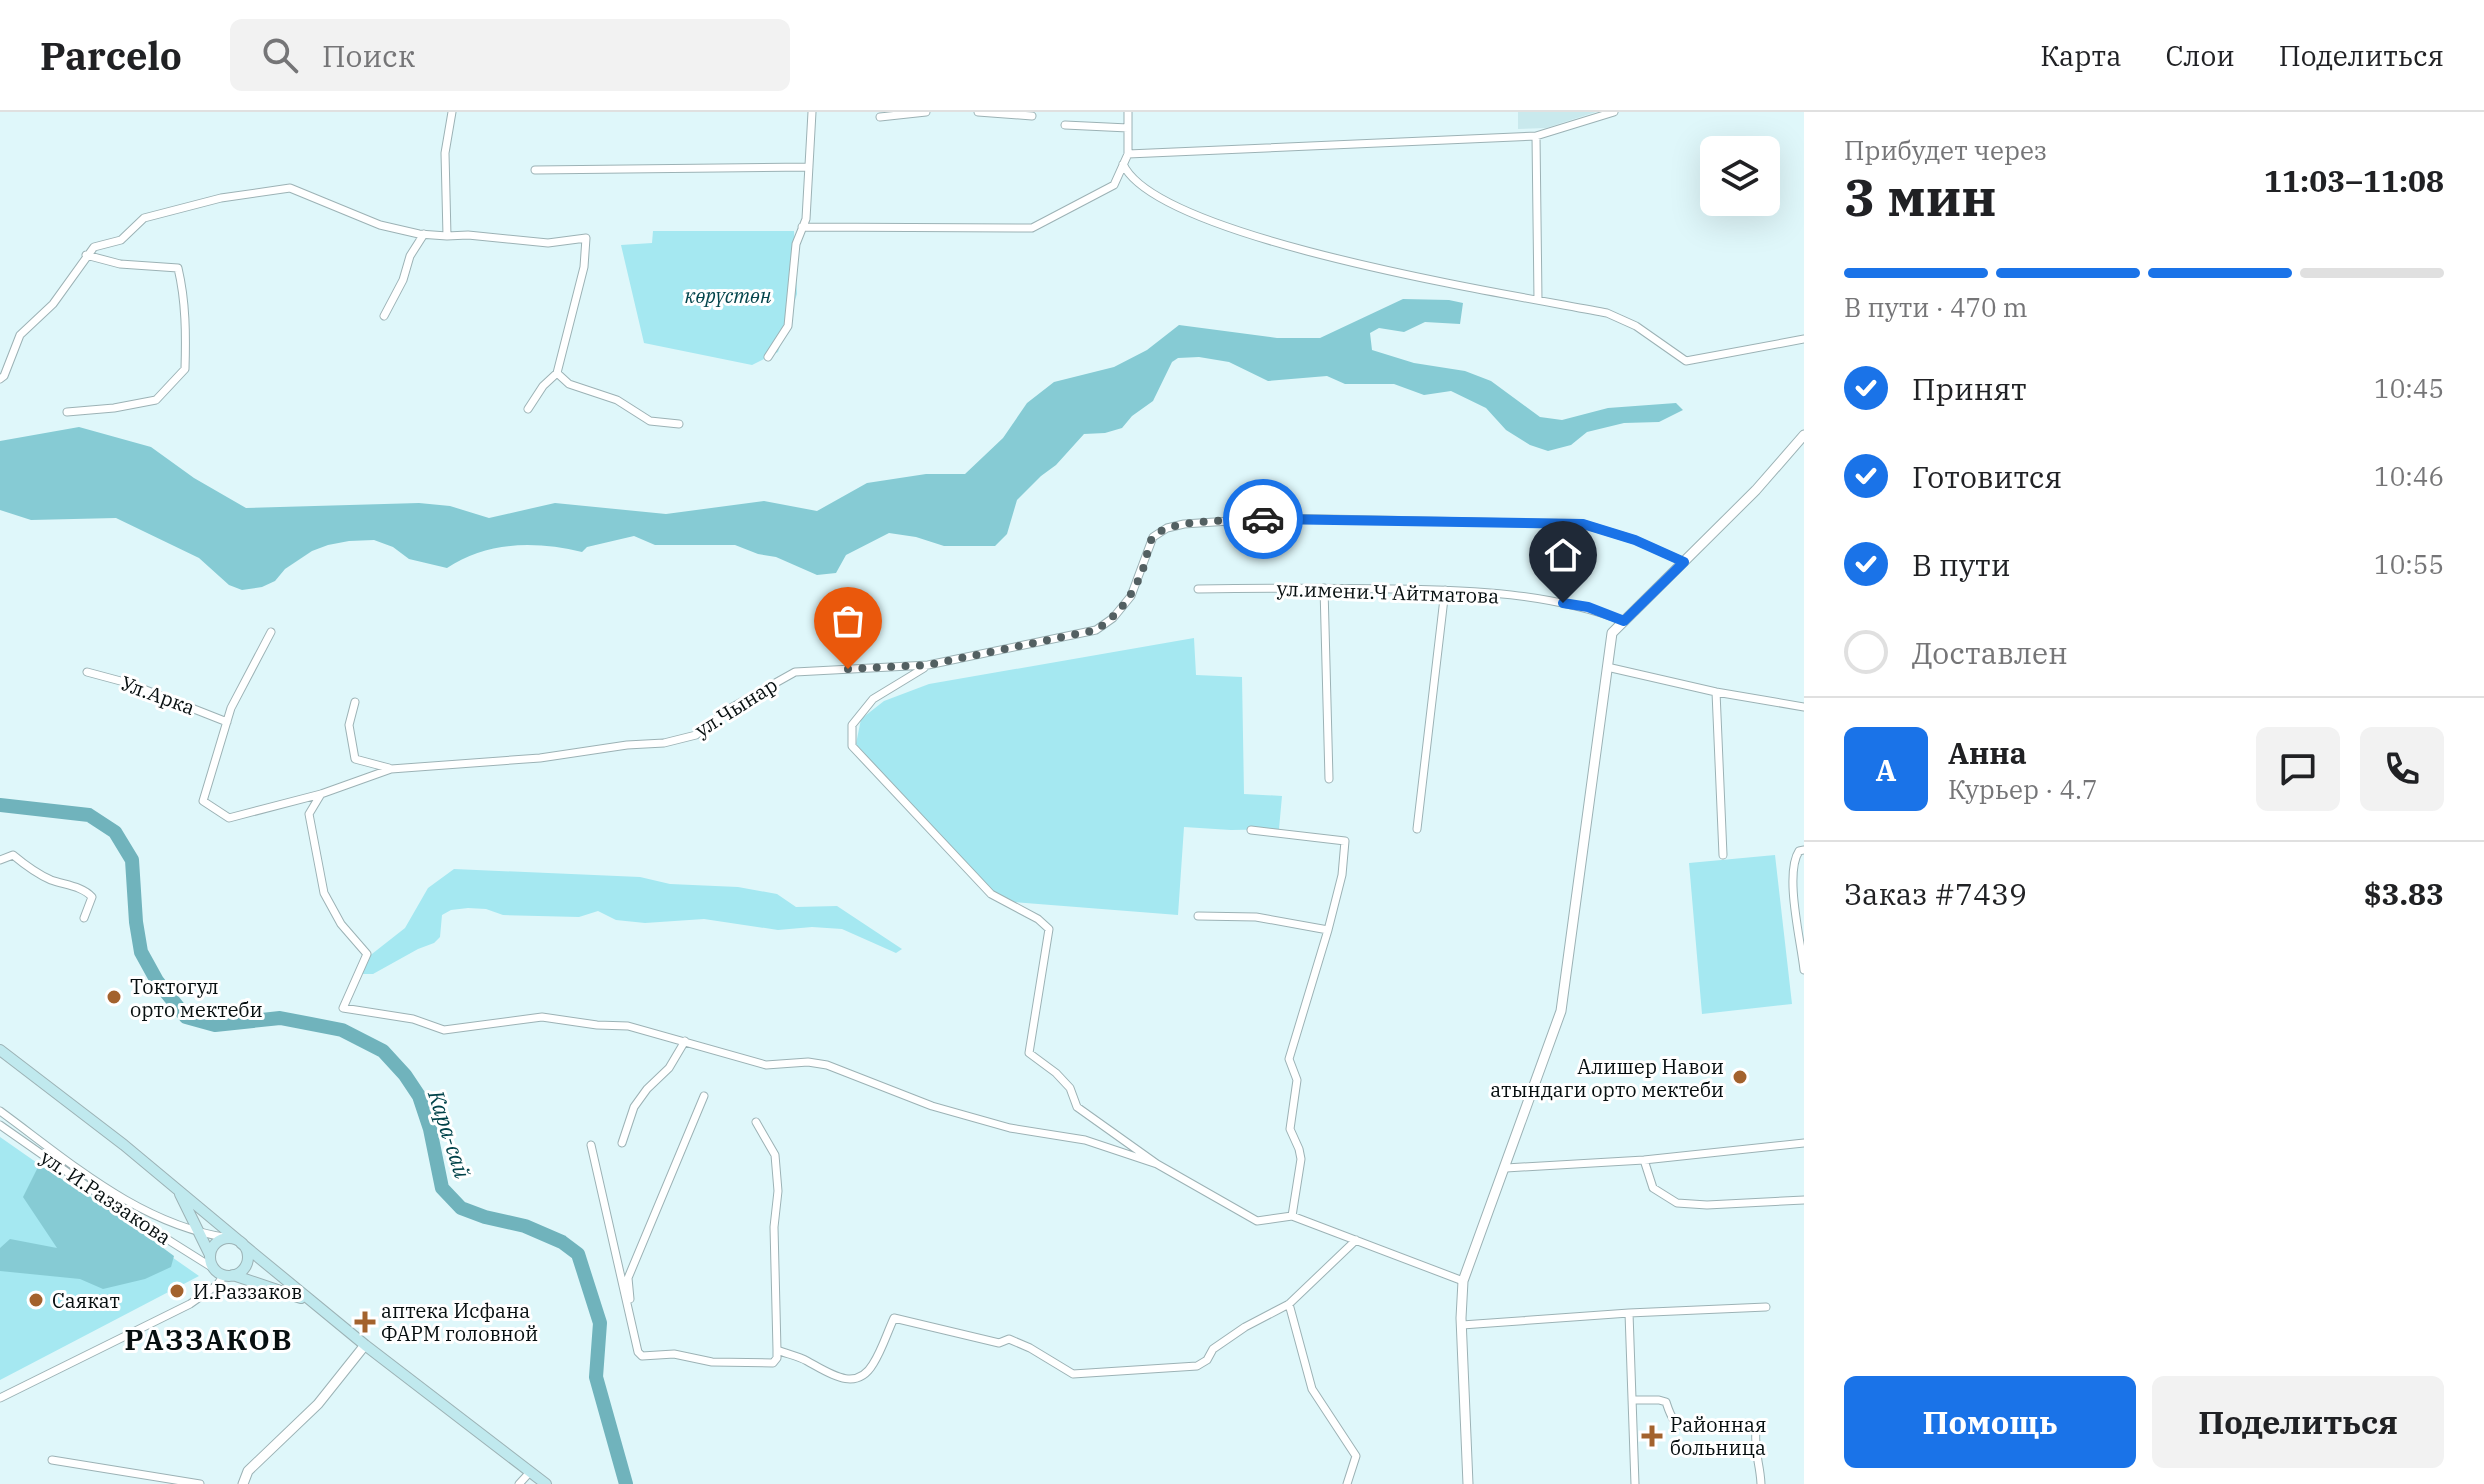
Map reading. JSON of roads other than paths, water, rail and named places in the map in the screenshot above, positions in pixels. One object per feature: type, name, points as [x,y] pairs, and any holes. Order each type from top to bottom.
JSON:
[{"type":"main road","points":[[0,1050],[177,1189],[307,1299],[546,1484]]},
{"type":"main road","points":[[177,1189],[201,1234],[213,1268],[307,1299]]},
{"type":"main road","points":[[210,1255],[216,1243],[236,1240]]},
{"type":"main road","points":[[229,1275],[242,1271],[248,1259],[247,1250],[236,1240]]},
{"type":"street","points":[[447,236],[445,153],[452,112]]},
{"type":"street","points":[[768,357],[788,326],[796,244],[806,219],[812,112]]},
{"type":"street","points":[[880,117],[926,112]]},
{"type":"street","points":[[978,112],[1032,116]]},
{"type":"street","points":[[802,227],[1032,228],[1114,185],[1128,154],[1128,112]]},
{"type":"street","points":[[1128,154],[1536,136],[1614,112]]},
{"type":"street","points":[[1065,125],[1128,128]]},
{"type":"street","points":[[1536,136],[1538,300]]},
{"type":"street","points":[[1123,164],[1129,177],[1151,194],[1236,232],[1410,277],[1607,313],[1636,326],[1686,361],[1804,339]]},
{"type":"street","points":[[535,170],[809,167]]},
{"type":"street","points":[[0,379],[4,376],[20,335],[53,304],[94,247],[121,240],[144,218],[221,198],[290,188],[380,225],[424,234],[548,243],[586,238],[584,267],[557,373],[543,386],[528,409]]},
{"type":"street","points":[[384,316],[403,280],[410,256],[424,234]]},
{"type":"street","points":[[67,412],[156,400],[185,369],[184,290],[178,268],[120,264],[86,255]]},
{"type":"street","points":[[557,373],[569,384],[617,400],[650,421],[679,424]]},
{"type":"street","points":[[1468,1484],[1463,1281],[1561,1011],[1612,633],[1756,490],[1804,435]]},
{"type":"street","name":"ул.Чынар","points":[[271,632],[231,708],[203,801],[229,818],[321,794],[391,769],[540,758],[627,745],[664,743],[696,735],[729,709],[795,672],[928,665],[1096,630],[1113,618],[1131,596],[1153,537],[1167,528],[1184,524],[1277,518],[1583,524],[1635,540],[1684,562]]},
{"type":"street","points":[[1324,588],[1329,779]]},
{"type":"street","name":"ул.имени.Ч Айтматова","points":[[1198,589],[1485,591],[1588,607],[1624,621]]},
{"type":"street","points":[[1417,829],[1445,590]]},
{"type":"street","points":[[928,665],[873,699],[852,725],[852,746],[991,894],[1038,919],[1049,929],[1029,1053],[1070,1088],[1077,1107],[1157,1164],[1257,1221],[1292,1216],[1463,1281]]},
{"type":"street","points":[[1607,667],[1716,692],[1804,707]]},
{"type":"street","name":"Ул.Арка","points":[[87,672],[142,688],[227,722]]},
{"type":"street","points":[[1716,692],[1723,855]]},
{"type":"street","points":[[355,702],[349,725],[355,759],[391,769]]},
{"type":"street","points":[[321,794],[309,814],[324,893],[341,924],[367,954],[343,1008],[413,1019],[444,1030],[542,1017],[628,1026],[766,1065],[808,1062],[827,1065],[932,1106],[1010,1128],[1085,1140],[1157,1164]]},
{"type":"street","points":[[1251,830],[1345,841],[1342,875],[1328,930],[1289,1059],[1297,1080],[1290,1129],[1301,1159],[1292,1216]]},
{"type":"street","points":[[1804,850],[1793,859],[1804,970]]},
{"type":"street","points":[[0,860],[13,855],[29,869],[87,892],[92,897],[84,918]]},
{"type":"street","points":[[1198,916],[1256,917],[1328,930]]},
{"type":"street","points":[[622,1143],[634,1107],[669,1068],[685,1041]]},
{"type":"street","points":[[638,1352],[631,1320],[628,1278],[704,1096]]},
{"type":"street","name":"ул. И.Раззакова","points":[[0,1111],[133,1206],[177,1227],[236,1240]]},
{"type":"street","points":[[591,1145],[638,1352],[642,1356],[674,1354],[712,1362],[773,1363],[777,1358],[774,1227],[778,1191],[775,1155],[756,1122]]},
{"type":"street","name":"ул. И.Раззакова","points":[[0,1125],[127,1214],[213,1268]]},
{"type":"street","points":[[1506,1168],[1644,1160],[1804,1143]]},
{"type":"street","points":[[1644,1160],[1653,1188],[1677,1203],[1707,1205],[1804,1200]]},
{"type":"street","points":[[777,1350],[849,1380],[863,1376],[872,1366],[894,1318],[999,1343],[1009,1339],[1073,1374],[1197,1366],[1207,1360],[1213,1349],[1245,1327],[1289,1304],[1356,1240]]},
{"type":"street","points":[[0,1398],[190,1304],[229,1275]]},
{"type":"street","points":[[1289,1304],[1312,1389],[1356,1456],[1347,1484]]},
{"type":"street","points":[[1462,1325],[1766,1307]]},
{"type":"street","points":[[1629,1313],[1635,1484]]},
{"type":"street","points":[[243,1484],[248,1471],[318,1404],[365,1345]]},
{"type":"street","points":[[1632,1400],[1666,1402],[1673,1419],[1684,1428],[1720,1428],[1727,1424],[1748,1423],[1756,1431],[1754,1455],[1760,1467],[1761,1484]]},
{"type":"street","points":[[52,1460],[200,1484]]},
{"type":"street","points":[[519,1484],[530,1472]]},
{"type":"waterway","name":"Кара-сай","points":[[0,805],[89,815],[115,832],[132,860],[141,952],[157,981],[186,1017],[215,1025],[280,1018],[342,1030],[383,1051],[419,1096],[430,1129],[442,1188],[461,1208],[525,1226],[562,1242],[578,1254],[600,1323],[596,1377],[626,1484]]},
{"type":"place","name":"Токтогул орто мектеби","points":[[114,997]]},
{"type":"place","name":"Алишер Навои атындаги орто мектеби","points":[[1740,1077]]},
{"type":"place","name":"И.Раззаков","points":[[177,1291]]},
{"type":"place","name":"Саякат","points":[[36,1300]]},
{"type":"place","name":"аптека Исфана ФАРМ головной","points":[[365,1322]]},
{"type":"place","name":"Районная больница","points":[[1652,1436]]},
{"type":"district","name":"РАЗЗАКОВ","points":[[209,1339]]},
{"type":"park label","name":"көрүстөн","points":[[728,295]]}]
